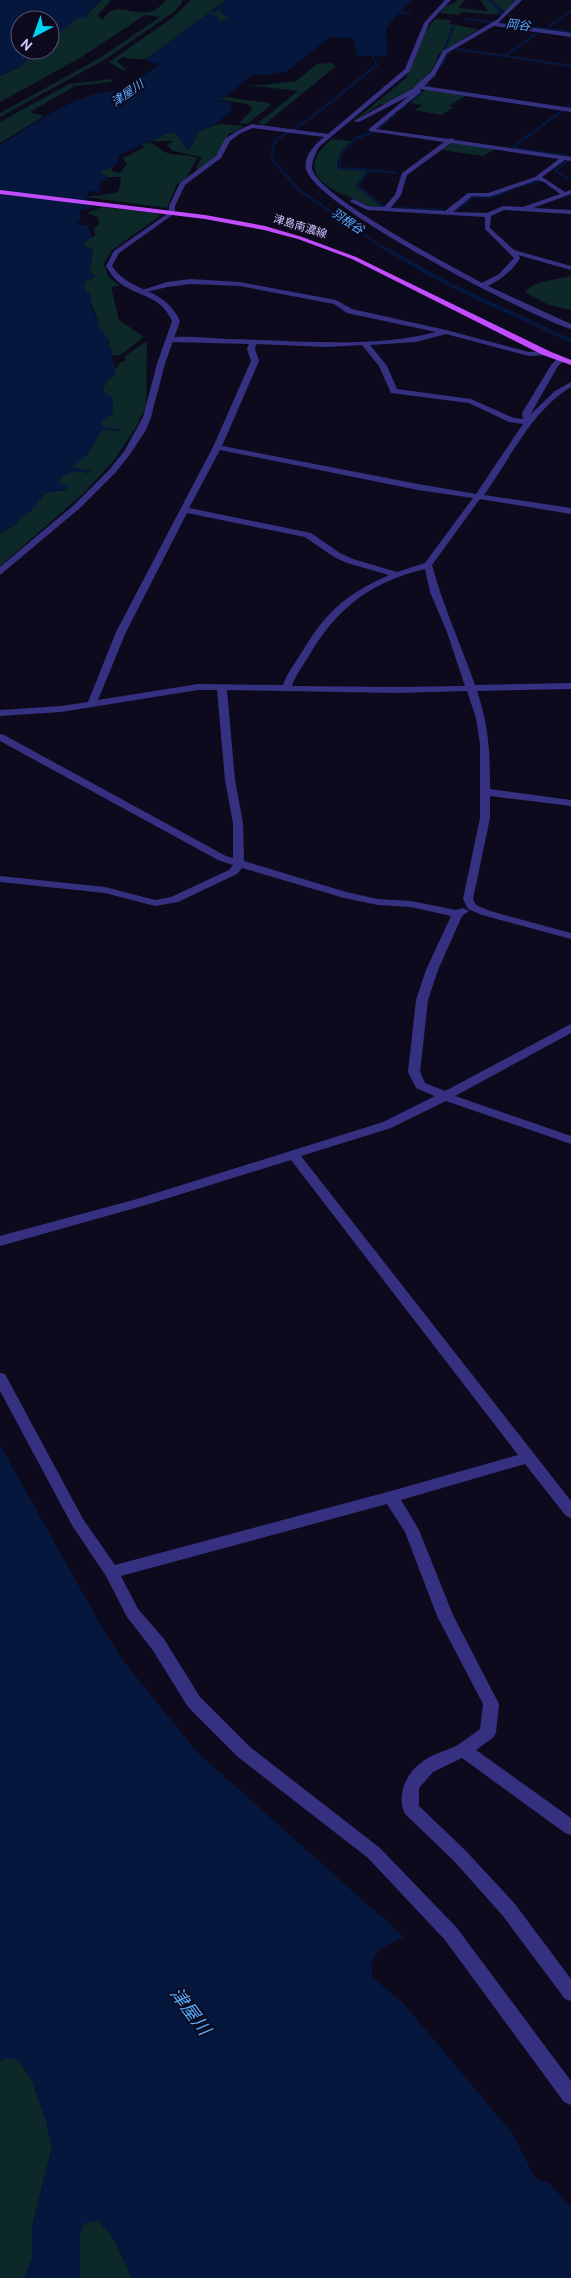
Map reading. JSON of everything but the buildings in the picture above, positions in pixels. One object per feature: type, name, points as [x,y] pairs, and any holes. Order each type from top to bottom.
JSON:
[{"type":"main road","name":"津島南濃線","points":[[0,192],[172,212],[265,228],[324,246],[354,258],[546,353],[571,363]]},
{"type":"street","points":[[448,0],[426,23],[408,70],[329,136],[312,154],[309,168],[316,182],[382,230],[482,286],[571,327]]},
{"type":"street","points":[[339,128],[349,126],[418,88],[440,65],[445,52],[496,22],[519,0]]},
{"type":"street","points":[[496,22],[571,30]]},
{"type":"street","points":[[496,22],[571,35]]},
{"type":"street","points":[[418,88],[571,110]]},
{"type":"street","points":[[418,88],[419,91],[371,130],[452,140],[568,159]]},
{"type":"street","points":[[0,572],[90,494],[124,459],[143,428],[152,408],[157,377],[176,321],[174,312],[165,302],[119,282],[109,266],[111,259],[125,244],[172,212],[172,206],[182,184],[219,157],[227,140],[252,126],[329,136]]},
{"type":"street","points":[[386,209],[398,195],[404,174],[452,140]]},
{"type":"street","points":[[448,212],[470,194],[489,195],[538,178],[568,159]]},
{"type":"street","points":[[538,178],[567,193]]},
{"type":"street","points":[[526,208],[567,193]]},
{"type":"street","points":[[332,194],[347,198],[367,208],[488,215],[503,208],[571,212]]},
{"type":"street","points":[[488,215],[486,228],[505,247],[514,252],[529,254],[571,268]]},
{"type":"street","points":[[482,286],[507,271],[517,258],[514,252]]},
{"type":"street","points":[[143,291],[156,287],[201,281],[226,282],[336,302],[350,311],[446,332],[529,354],[546,353]]},
{"type":"street","points":[[170,340],[327,345],[365,344],[416,340],[446,332]]},
{"type":"street","points":[[92,704],[121,632],[217,447],[255,361],[252,349],[253,342]]},
{"type":"street","points":[[365,344],[378,355],[389,374],[394,391],[471,401],[512,420],[528,422]]},
{"type":"street","points":[[528,422],[526,413],[555,365],[562,359]]},
{"type":"street","points":[[287,688],[288,683],[319,633],[336,611],[359,595],[398,575],[428,565],[478,497],[528,422],[550,397],[571,384]]},
{"type":"street","points":[[217,447],[343,473],[571,511]]},
{"type":"street","points":[[184,510],[308,535],[337,555],[350,561],[398,575]]},
{"type":"street","points":[[428,565],[435,592],[452,632],[481,718],[485,744],[486,818],[468,899],[472,907],[486,913],[571,936]]},
{"type":"street","points":[[0,713],[61,709],[198,687],[471,690],[571,686]]},
{"type":"street","points":[[0,879],[105,890],[155,903],[165,902],[233,872],[239,864],[238,823],[230,780],[222,687]]},
{"type":"street","points":[[0,737],[222,858],[344,895],[378,902],[411,904],[457,914],[472,907]]},
{"type":"street","points":[[486,792],[571,803]]},
{"type":"street","points":[[457,914],[432,970],[422,1000],[414,1072],[420,1085],[458,1102],[571,1140]]},
{"type":"street","points":[[0,1241],[141,1202],[387,1125],[446,1096],[571,1028]]},
{"type":"street","points":[[293,1154],[571,1512]]},
{"type":"street","points":[[0,1378],[78,1523],[112,1572],[132,1613],[158,1644],[194,1702],[244,1752],[374,1853],[451,1934],[571,2096]]},
{"type":"street","points":[[112,1572],[392,1497],[529,1457]]},
{"type":"street","points":[[392,1497],[412,1530],[445,1616],[491,1704],[488,1732],[463,1750],[427,1767],[411,1786],[410,1809],[460,1856],[509,1910],[571,1993]]},
{"type":"street","points":[[463,1750],[571,1828]]},
{"type":"green space","points":[[102,0],[111,0],[97,16],[103,20],[107,14],[117,9],[150,12],[157,9],[166,0],[182,0],[182,3],[175,11],[104,60],[0,117],[0,113],[98,59],[160,17],[145,15],[80,58],[0,102],[0,76],[20,67],[27,60],[60,60],[60,32],[77,18],[85,18]]},
{"type":"green space","points":[[191,0],[227,0],[211,11],[224,10],[221,13],[229,16],[220,23],[209,13],[146,59],[123,57],[117,61],[126,70],[124,71],[109,62],[172,18]]},
{"type":"green space","points":[[459,0],[465,0],[458,8],[488,11],[480,0],[518,0],[506,13],[501,15],[461,12],[458,15],[440,13],[445,7]]},
{"type":"green space","points":[[436,19],[451,20],[449,24],[478,29],[438,55],[430,72],[418,84],[386,104],[381,104],[350,124],[405,79],[410,72],[422,39]]},
{"type":"green space","points":[[331,63],[336,66],[264,125],[258,123],[298,91],[247,85],[296,81],[317,64]]},
{"type":"green space","points":[[113,79],[111,82],[75,86],[30,112],[44,116],[0,143],[0,122],[69,84]]},
{"type":"green space","points":[[426,89],[468,95],[448,106],[454,107],[441,115],[414,110],[423,105],[410,103]]},
{"type":"green space","points":[[225,97],[269,103],[271,105],[247,124],[239,123],[253,109],[248,104],[220,100]]},
{"type":"green space","points":[[220,124],[245,126],[229,134],[215,157],[198,170],[196,169],[202,157],[173,151],[167,145],[173,141],[152,141],[162,135],[174,132],[186,148],[190,149],[199,131]]},
{"type":"green space","points":[[332,139],[352,141],[341,153],[338,160],[338,169],[367,171],[356,186],[382,207],[370,206],[359,202],[325,185],[319,178],[315,172],[314,164],[317,156]]},
{"type":"green space","points":[[148,143],[169,153],[197,158],[186,179],[177,184],[167,208],[85,197],[116,193],[119,190],[121,177],[107,177],[99,172],[113,167],[111,171],[120,173],[127,164],[123,158],[145,147],[141,145]]},
{"type":"green space","points":[[452,143],[496,149],[483,156],[442,150]]},
{"type":"green space","points":[[102,207],[156,213],[160,216],[112,250],[104,264],[108,276],[120,286],[111,287],[119,320],[144,337],[120,355],[112,355],[108,346],[110,341],[96,326],[99,321],[83,285],[87,280],[95,278],[91,273],[90,267],[93,254],[91,249],[84,246],[86,240],[95,236],[94,228],[99,224],[98,217],[87,213]]},
{"type":"green space","points":[[571,276],[571,310],[549,305],[525,292],[539,283]]},
{"type":"green space","points":[[147,341],[146,406],[136,427],[115,459],[84,493],[0,566],[0,534],[18,523],[18,520],[31,510],[46,493],[65,490],[58,482],[64,475],[75,472],[89,473],[90,471],[72,467],[102,430],[123,431],[104,427],[101,422],[111,415],[110,397],[102,391],[107,381],[114,376],[115,369],[121,362],[125,362],[125,356]]},
{"type":"green space","points":[[6,2058],[14,2058],[22,2065],[32,2081],[47,2124],[52,2148],[32,2226],[32,2258],[24,2278],[0,2278],[0,2061]]},
{"type":"green space","points":[[98,2221],[113,2237],[132,2278],[80,2278],[80,2233],[85,2222]]},
{"type":"water","points":[[0,0],[102,0],[93,7],[85,18],[77,18],[60,32],[60,10],[10,10],[10,60],[27,60],[20,67],[0,76]]},
{"type":"water","name":"津屋川","points":[[227,0],[412,0],[400,11],[412,13],[410,15],[398,14],[388,26],[386,31],[387,56],[355,56],[357,51],[353,38],[329,38],[287,71],[268,75],[254,74],[219,101],[231,103],[232,110],[215,125],[199,131],[190,149],[186,148],[178,135],[171,132],[119,155],[118,164],[100,172],[108,179],[99,183],[101,188],[98,193],[89,190],[85,202],[94,207],[79,211],[81,219],[76,224],[88,226],[92,237],[86,240],[84,246],[93,250],[90,271],[96,277],[87,280],[83,285],[90,295],[93,312],[99,321],[97,326],[110,341],[108,346],[113,351],[112,358],[115,373],[107,381],[102,391],[113,398],[113,413],[101,422],[104,427],[123,430],[102,430],[87,455],[72,467],[91,471],[89,473],[71,472],[64,476],[58,483],[68,486],[67,489],[46,493],[31,510],[18,520],[18,523],[0,533],[0,145],[43,118],[75,101],[107,91],[122,91],[160,64],[148,62],[146,59],[209,13],[219,17],[220,23],[228,17],[220,13],[223,10],[217,10],[215,13],[211,12]]},
{"type":"water","name":"津屋川","points":[[0,1445],[104,1631],[125,1663],[197,1752],[404,1937],[384,1948],[375,1956],[372,1962],[373,1978],[403,2003],[513,2134],[534,2176],[539,2181],[548,2182],[571,2207],[571,2278],[132,2278],[113,2237],[98,2221],[85,2223],[80,2233],[80,2278],[24,2278],[32,2258],[32,2226],[52,2148],[47,2124],[32,2081],[22,2065],[14,2059],[6,2058],[0,2061]]},
{"type":"waterway","points":[[489,0],[503,12],[497,14]]},
{"type":"waterway","points":[[550,26],[571,11]]},
{"type":"waterway","name":"岡谷","points":[[465,19],[571,32]]},
{"type":"waterway","points":[[445,49],[453,27]]},
{"type":"waterway","points":[[505,56],[540,31]]},
{"type":"waterway","points":[[456,49],[505,56]]},
{"type":"waterway","name":"羽根谷","points":[[370,50],[377,65],[312,117],[276,140],[272,151],[273,161],[299,190],[388,251]]},
{"type":"waterway","points":[[505,56],[571,66]]},
{"type":"waterway","points":[[441,67],[445,59]]},
{"type":"waterway","points":[[413,99],[421,93]]},
{"type":"waterway","points":[[563,110],[512,148],[571,157]]},
{"type":"waterway","points":[[377,129],[395,114]]},
{"type":"waterway","points":[[355,139],[373,132]]},
{"type":"waterway","points":[[354,140],[341,154],[339,168],[369,170]]},
{"type":"waterway","points":[[568,161],[555,170],[568,179]]},
{"type":"waterway","points":[[369,170],[397,173]]},
{"type":"waterway","points":[[369,170],[358,186],[383,207]]},
{"type":"waterway","points":[[520,186],[540,181]]},
{"type":"waterway","points":[[490,198],[512,189]]},
{"type":"waterway","points":[[454,210],[457,210],[473,196],[483,197]]},
{"type":"waterway","points":[[395,208],[443,210]]},
{"type":"waterway","name":"羽根谷","points":[[386,249],[448,284],[571,341]]}]
